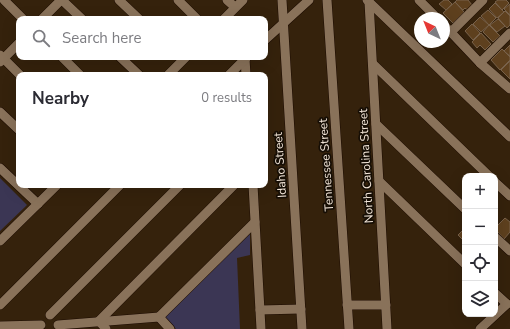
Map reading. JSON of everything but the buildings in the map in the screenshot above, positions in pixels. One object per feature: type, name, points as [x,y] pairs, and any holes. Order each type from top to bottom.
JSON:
[{"type":"street","points":[[4,0],[20,16]]},
{"type":"street","points":[[45,16],[62,0],[79,16]]},
{"type":"street","points":[[119,0],[135,16]]},
{"type":"street","points":[[178,0],[194,16]]},
{"type":"street","points":[[227,0],[235,7]]},
{"type":"street","points":[[227,16],[243,0]]},
{"type":"street","name":"Idaho Street","points":[[282,0],[302,329]]},
{"type":"street","points":[[268,37],[309,0]]},
{"type":"street","name":"Tennessee Street","points":[[327,0],[349,329]]},
{"type":"street","points":[[482,0],[451,32],[480,63],[510,89]]},
{"type":"street","points":[[368,1],[510,137]]},
{"type":"street","name":"North Carolina Street","points":[[368,1],[388,329]]},
{"type":"street","points":[[424,2],[432,12]]},
{"type":"street","points":[[480,63],[510,33]]},
{"type":"street","points":[[16,46],[1,59],[16,72]]},
{"type":"street","points":[[65,60],[77,72]]},
{"type":"street","points":[[123,60],[136,72]]},
{"type":"street","points":[[171,72],[181,60]]},
{"type":"street","points":[[232,72],[244,60]]},
{"type":"street","points":[[246,60],[246,72]]},
{"type":"street","points":[[373,64],[486,173]]},
{"type":"street","points":[[0,112],[16,127]]},
{"type":"street","points":[[376,124],[462,206]]},
{"type":"street","points":[[0,168],[16,183]]},
{"type":"street","points":[[379,181],[462,261]]},
{"type":"street","points":[[498,185],[510,196]]},
{"type":"street","points":[[21,188],[38,204]]},
{"type":"street","points":[[0,241],[54,188]]},
{"type":"street","points":[[0,305],[117,188]]},
{"type":"street","points":[[0,326],[42,327],[43,318],[50,315],[177,188]]},
{"type":"street","points":[[99,321],[231,188]]},
{"type":"street","points":[[253,188],[261,329]]},
{"type":"street","points":[[50,315],[57,319],[57,327],[99,321],[159,317],[255,222]]},
{"type":"street","points":[[498,240],[510,252]]},
{"type":"street","points":[[480,329],[508,304],[498,296]]},
{"type":"street","points":[[347,305],[386,305]]},
{"type":"street","points":[[260,310],[301,309]]},
{"type":"street","points":[[159,317],[170,329]]},
{"type":"street","points":[[99,321],[106,329]]},
{"type":"shaded area","points":[[0,178],[27,205],[0,231]]},
{"type":"shaded area","points":[[250,234],[250,255],[237,258],[240,329],[176,329],[165,317]]}]
